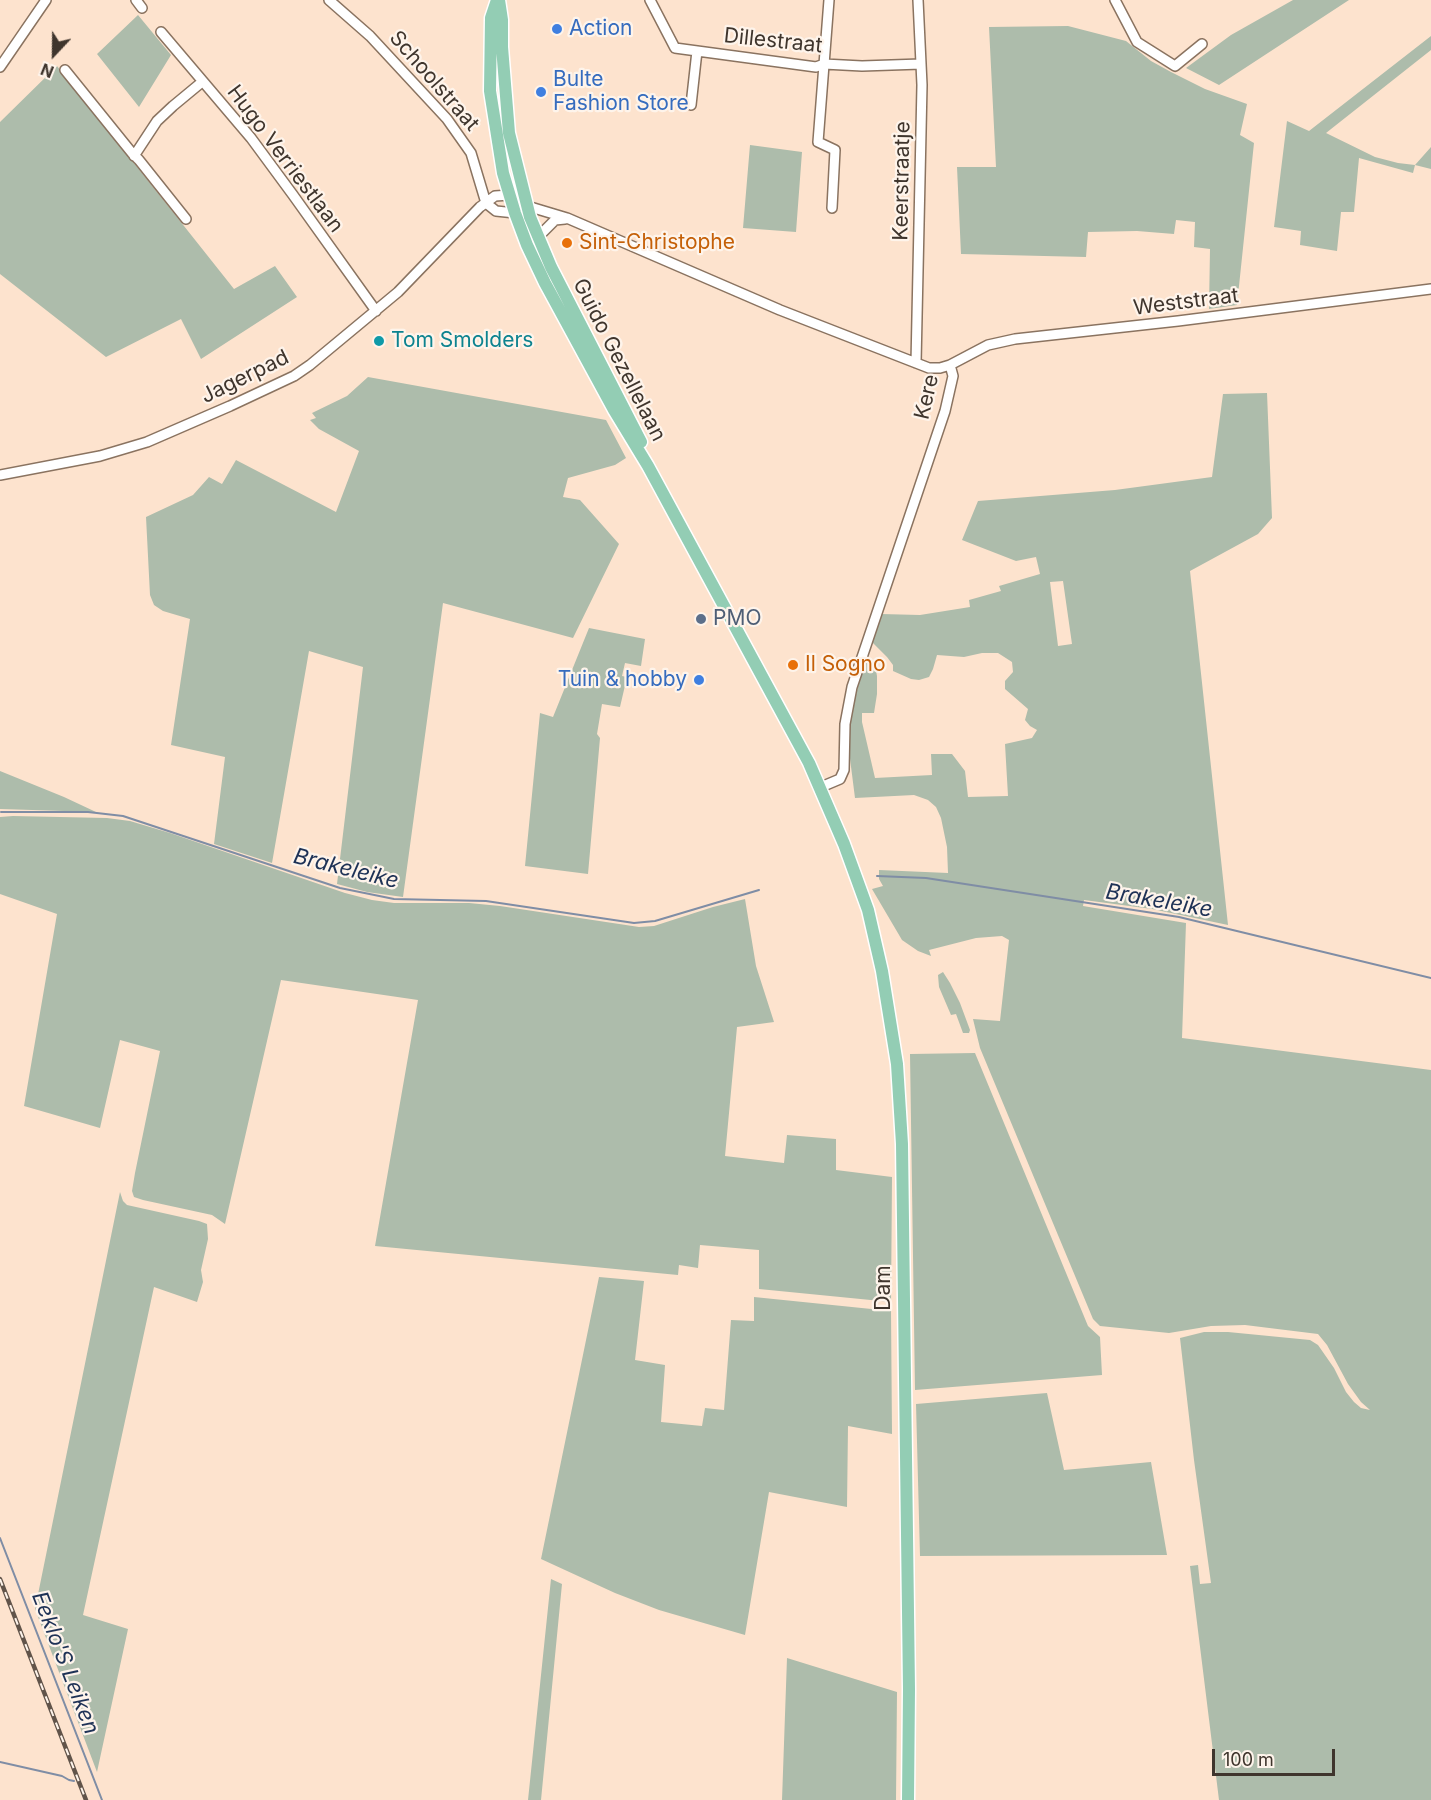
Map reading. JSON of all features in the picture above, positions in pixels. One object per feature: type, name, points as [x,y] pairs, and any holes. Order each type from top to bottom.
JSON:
[{"type":"main road","name":"Guido Gezellelaan","points":[[498,0],[491,18],[490,91],[503,173],[514,213],[536,267],[569,313]]},
{"type":"main road","name":"Guido Gezellelaan","points":[[498,0],[502,20],[509,133],[527,206],[569,313],[602,378],[645,452],[648,466],[821,787]]},
{"type":"main road","name":"Dam","points":[[821,787],[868,910],[882,971],[897,1064],[902,1144],[909,1689],[908,1800]]},
{"type":"street","points":[[0,67],[46,0]]},
{"type":"street","points":[[136,0],[142,8]]},
{"type":"street","name":"Schoolstraat","points":[[329,0],[370,36],[447,119],[471,153],[486,203]]},
{"type":"street","name":"Dillestraat","points":[[650,0],[675,48],[816,67],[824,64],[862,66],[921,64]]},
{"type":"street","points":[[830,0],[818,142],[836,150],[831,208]]},
{"type":"street","name":"Keerstraatje","points":[[916,363],[921,64],[918,0]]},
{"type":"street","points":[[1115,0],[1137,42],[1174,66],[1202,44]]},
{"type":"street","name":"Hugo Verriestlaan","points":[[161,32],[251,138],[376,311]]},
{"type":"street","points":[[691,105],[698,51]]},
{"type":"street","points":[[65,70],[186,219]]},
{"type":"street","points":[[135,156],[157,121],[202,82]]},
{"type":"street","points":[[510,195],[495,196],[486,203],[496,211],[514,213],[527,206]]},
{"type":"street","name":"Kere","points":[[510,195],[527,206],[567,218],[780,310],[916,363],[929,368],[950,365],[953,376],[945,411],[852,687],[844,738],[844,770],[840,779],[821,787]]},
{"type":"street","name":"Jagerpad","points":[[0,475],[100,456],[147,441],[294,376],[376,311],[486,203]]},
{"type":"street","points":[[538,237],[555,220],[567,218]]},
{"type":"street","name":"Weststraat","points":[[950,365],[988,345],[1016,339],[1431,289]]},
{"type":"green space","points":[[1293,0],[1349,0],[1219,85],[1186,68],[1231,35]]},
{"type":"green space","points":[[138,15],[171,55],[139,107],[97,54]]},
{"type":"green space","points":[[1068,26],[1126,41],[1151,61],[1171,72],[1205,89],[1247,104],[1240,135],[1254,143],[1237,305],[1209,309],[1210,249],[1194,247],[1195,222],[1176,220],[1174,234],[1137,231],[1088,232],[1086,257],[961,254],[957,167],[996,167],[989,27]]},
{"type":"green space","points":[[1431,36],[1431,50],[1326,133],[1375,157],[1415,165],[1413,173],[1359,158],[1354,212],[1341,212],[1337,251],[1300,245],[1301,231],[1274,227],[1287,121],[1309,131]]},
{"type":"green space","points":[[57,66],[234,289],[275,266],[297,297],[201,359],[181,319],[106,357],[0,274],[0,122]]},
{"type":"green space","points":[[750,145],[802,152],[796,232],[743,228]]},
{"type":"green space","points":[[1431,147],[1431,169],[1415,165]]},
{"type":"green space","points":[[368,377],[606,420],[626,458],[615,465],[568,478],[563,497],[580,500],[619,544],[573,638],[443,603],[403,897],[367,892],[337,884],[363,667],[309,651],[272,863],[214,844],[225,757],[171,745],[190,619],[163,611],[154,605],[150,595],[146,517],[193,495],[209,477],[222,484],[236,460],[336,512],[359,451],[319,429],[310,420],[316,418],[312,413],[347,396]]},
{"type":"green space","points":[[1267,393],[1272,518],[1258,534],[1190,571],[1228,925],[1152,909],[1084,900],[1083,906],[1186,923],[1182,1038],[1431,1070],[1431,1800],[1219,1800],[1190,1566],[1198,1565],[1200,1584],[1211,1583],[1180,1338],[1204,1332],[1228,1332],[1310,1340],[1318,1345],[1354,1402],[1361,1408],[1370,1410],[1348,1384],[1327,1345],[1318,1334],[1245,1325],[1211,1326],[1169,1333],[1100,1326],[1093,1319],[980,1048],[973,1019],[1000,1021],[1009,940],[1002,936],[976,938],[929,950],[931,956],[918,951],[902,940],[872,889],[883,886],[879,879],[879,870],[948,873],[947,847],[941,818],[936,807],[928,800],[914,795],[855,798],[848,743],[852,709],[865,661],[875,665],[877,676],[874,713],[862,713],[875,778],[932,775],[931,754],[952,754],[965,771],[968,797],[1008,796],[1005,744],[1032,738],[1037,730],[1025,720],[1028,709],[1005,689],[1005,681],[1013,672],[1012,662],[998,653],[982,653],[964,657],[937,655],[929,677],[919,680],[911,679],[893,671],[893,665],[872,642],[881,614],[920,615],[970,607],[969,600],[1001,591],[999,586],[1040,574],[1036,557],[1016,561],[962,540],[978,501],[1115,490],[1212,477],[1223,394]],"holes":[[[1063,581],[1072,644],[1058,646],[1050,582]]]},
{"type":"green space","points":[[589,628],[645,639],[641,666],[625,663],[622,676],[627,677],[620,707],[602,704],[597,734],[600,738],[588,874],[525,866],[540,713],[553,717]]},
{"type":"green space","points":[[0,771],[64,797],[96,812],[0,809]]},
{"type":"green space","points":[[0,817],[107,818],[130,821],[345,893],[394,903],[469,903],[500,906],[639,927],[654,926],[745,899],[756,966],[774,1022],[737,1027],[725,1156],[784,1163],[787,1135],[836,1139],[836,1170],[892,1177],[891,1302],[759,1289],[759,1250],[700,1245],[698,1268],[679,1265],[678,1275],[375,1246],[418,1000],[281,980],[225,1224],[212,1215],[134,1197],[132,1191],[135,1173],[160,1051],[120,1040],[100,1128],[24,1106],[57,914],[0,894]]},
{"type":"green space","points":[[943,972],[960,1003],[970,1030],[969,1033],[963,1033],[956,1014],[951,1015],[939,987],[938,975]]},
{"type":"green space","points":[[975,1053],[1088,1326],[1100,1337],[1102,1375],[915,1390],[910,1054]]},
{"type":"green space","points":[[120,1192],[127,1205],[207,1224],[208,1239],[201,1270],[203,1282],[197,1302],[154,1287],[83,1615],[128,1629],[97,1772],[35,1609]]},
{"type":"green space","points":[[599,1277],[644,1281],[635,1360],[665,1365],[661,1422],[702,1426],[705,1408],[724,1410],[731,1320],[754,1321],[754,1297],[891,1311],[892,1434],[848,1426],[847,1507],[769,1492],[745,1635],[659,1610],[615,1593],[541,1559]]},
{"type":"green space","points":[[1047,1393],[1064,1470],[1151,1462],[1167,1555],[920,1556],[916,1404]]},
{"type":"green space","points":[[551,1579],[562,1584],[541,1800],[528,1800]]},
{"type":"green space","points":[[787,1658],[897,1692],[896,1800],[782,1800]]},
{"type":"waterway","name":"Brakeleike","points":[[1,812],[88,812],[123,816],[340,888],[394,899],[486,901],[634,923],[655,921],[759,890]]},
{"type":"waterway","name":"Brakeleike","points":[[877,876],[926,878],[1179,917],[1431,978]]},
{"type":"waterway","name":"Eeklo'S Leiken","points":[[0,1538],[102,1800]]},
{"type":"waterway","points":[[0,1762],[62,1776],[74,1781]]},
{"type":"railway","points":[[0,1579],[86,1800]]},
{"type":"place","name":"Action","points":[[557,29]]},
{"type":"place","name":"Bulte Fashion Store","points":[[541,92]]},
{"type":"place","name":"Sint-Christophe","points":[[567,243]]},
{"type":"place","name":"Tom Smolders","points":[[379,341]]},
{"type":"place","name":"PMO","points":[[701,619]]},
{"type":"place","name":"Il Sogno","points":[[793,665]]},
{"type":"place","name":"Tuin & hobby","points":[[699,680]]}]
